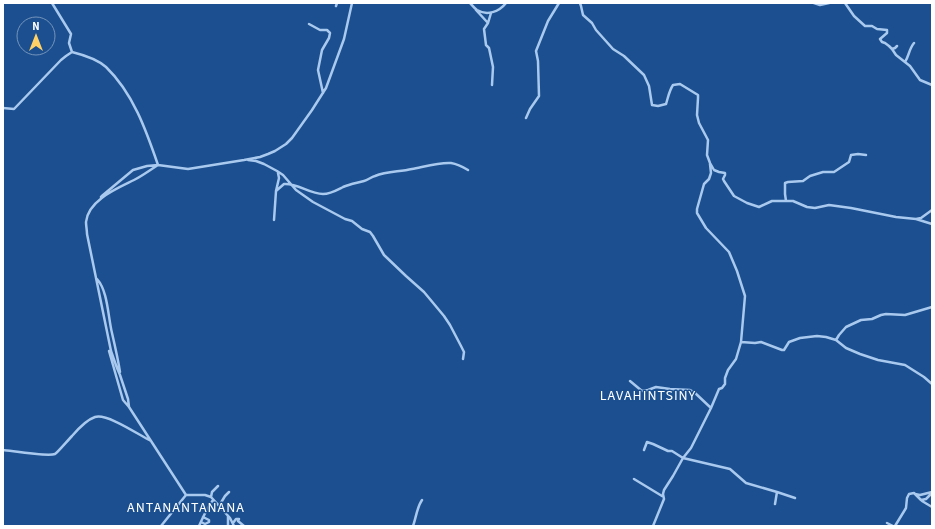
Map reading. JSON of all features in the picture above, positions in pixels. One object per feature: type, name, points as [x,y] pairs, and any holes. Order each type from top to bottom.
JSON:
[{"type":"street","points":[[52,3],[71,34],[69,43],[72,52]]},
{"type":"street","points":[[129,407],[128,399],[111,351],[87,234],[86,220],[91,210],[103,195],[133,170],[158,165],[188,169],[260,157],[275,151],[292,138],[326,88],[344,39],[352,3]]},
{"type":"street","points":[[470,3],[488,22]]},
{"type":"street","points":[[476,10],[491,13],[503,7],[506,3]]},
{"type":"street","points":[[526,118],[539,96],[538,62],[536,51],[548,22],[559,3]]},
{"type":"street","points":[[580,3],[583,15],[592,23],[596,30],[613,49],[624,56],[644,75],[649,86],[652,105],[658,106],[666,104],[673,85],[680,84],[698,95],[697,115],[699,123],[708,140],[707,154],[711,173],[709,179],[704,184],[697,213],[706,228],[729,252],[745,296],[741,342],[736,359],[728,370],[725,378],[725,384],[719,389],[691,448],[683,458],[664,490],[664,499],[653,526]]},
{"type":"street","points":[[814,3],[820,5],[828,3]]},
{"type":"street","points":[[845,3],[854,16],[865,26],[872,26],[877,29],[887,30],[887,33],[880,39],[882,42],[886,42],[896,55],[910,66],[920,80],[932,85]]},
{"type":"street","points":[[491,13],[484,29],[486,45],[489,48],[493,67],[492,85]]},
{"type":"street","points":[[309,24],[320,30],[327,30],[330,33],[329,38],[322,50],[318,70],[323,94]]},
{"type":"street","points":[[905,62],[911,46],[914,43]]},
{"type":"street","points":[[892,49],[897,46]]},
{"type":"street","points":[[3,108],[14,109],[61,60],[72,52]]},
{"type":"street","points":[[72,52],[87,56],[105,66],[121,84],[133,103],[158,165]]},
{"type":"street","points":[[786,201],[785,183],[803,181],[810,176],[823,172],[834,172],[849,162],[851,154],[866,155]]},
{"type":"street","points":[[260,157],[264,164]]},
{"type":"street","points":[[244,160],[256,161],[277,171],[283,175],[296,190],[313,202],[345,219],[352,221],[362,229],[370,232],[384,256],[424,292],[444,316],[464,352],[463,359]]},
{"type":"street","points":[[276,191],[284,184],[290,183],[310,191],[323,194],[334,192],[383,173],[410,170],[443,163],[455,164],[468,170]]},
{"type":"street","points":[[710,164],[714,170],[725,173],[726,175],[724,181],[734,196],[759,207],[772,201],[793,201],[811,208],[829,205],[851,208],[896,218],[916,219],[932,224]]},
{"type":"street","points":[[100,199],[158,165]]},
{"type":"street","points":[[274,220],[276,191],[279,178],[277,171]]},
{"type":"street","points":[[916,219],[921,218],[932,210]]},
{"type":"street","points":[[96,279],[100,283],[107,305],[120,375]]},
{"type":"street","points":[[836,340],[846,327],[861,320],[872,320],[886,314],[905,315],[932,307]]},
{"type":"street","points":[[741,342],[761,342],[784,350],[789,342],[800,338],[817,336],[826,337],[836,340],[846,348],[860,354],[878,360],[905,365],[920,374],[932,384]]},
{"type":"street","points":[[111,351],[109,351],[123,400],[186,495]]},
{"type":"street","points":[[630,381],[642,391],[656,387],[690,390],[711,408]]},
{"type":"street","points":[[3,450],[53,454],[57,452],[85,423],[97,416],[114,421],[151,441]]},
{"type":"street","points":[[644,450],[647,442],[668,450],[683,458],[730,469],[746,483],[795,498]]},
{"type":"street","points":[[634,480],[663,496]]},
{"type":"street","points":[[211,497],[212,492],[218,486]]},
{"type":"street","points":[[219,506],[225,496],[230,492]]},
{"type":"street","points":[[775,504],[777,492]]},
{"type":"street","points":[[887,523],[894,526],[906,508],[908,495],[911,493],[920,495],[932,493]]},
{"type":"street","points":[[921,500],[926,499],[932,493]]},
{"type":"street","points":[[916,494],[919,499],[932,507]]},
{"type":"street","points":[[186,495],[205,495],[211,497],[229,516],[234,526]]},
{"type":"street","points":[[161,526],[186,495]]},
{"type":"street","points":[[199,526],[202,522],[204,513],[214,500]]},
{"type":"street","points":[[413,526],[422,500]]},
{"type":"street","points":[[228,526],[229,516]]},
{"type":"street","points":[[202,522],[205,524],[209,522],[209,520],[203,517]]},
{"type":"street","points":[[232,522],[239,519],[238,521],[244,526]]},
{"type":"district","name":"LAVAHINTSINY","points":[[648,395]]},
{"type":"district","name":"ANTANANTANANA","points":[[186,507]]}]
